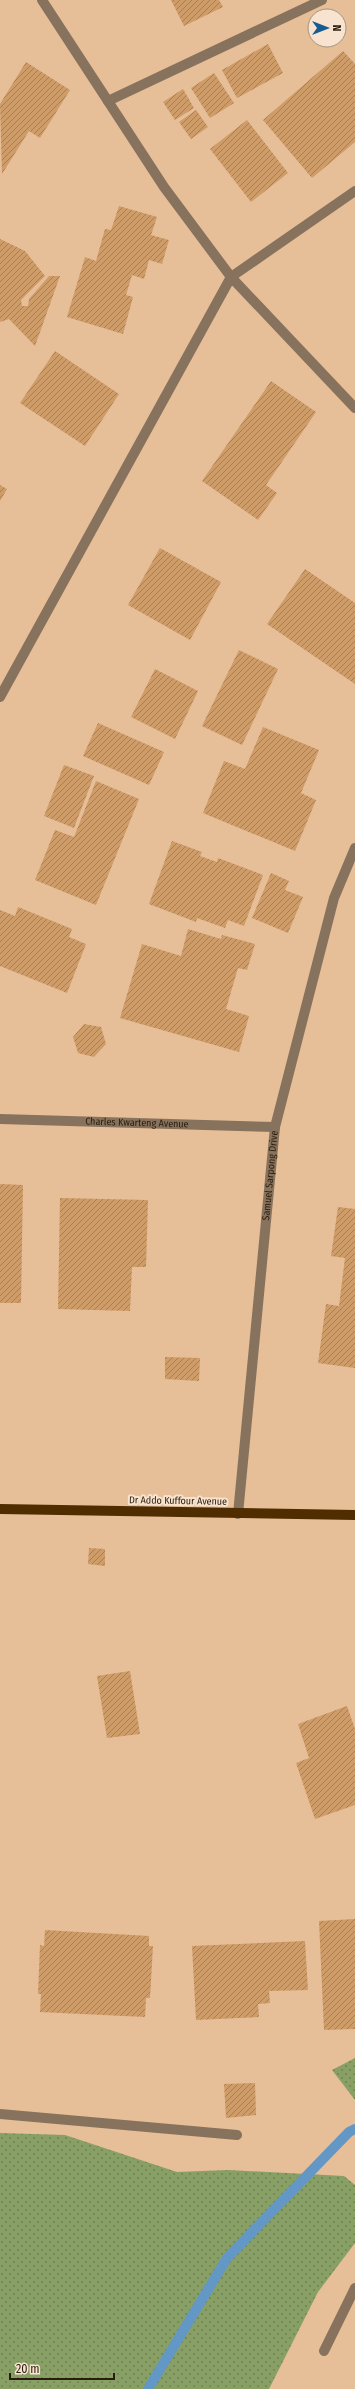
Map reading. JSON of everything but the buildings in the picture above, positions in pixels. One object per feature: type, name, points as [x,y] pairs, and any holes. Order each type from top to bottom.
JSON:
[{"type":"main road","name":"Dr Addo Kuffour Avenue","points":[[0,1509],[355,1515]]},
{"type":"street","points":[[42,0],[164,187],[231,277],[355,408]]},
{"type":"street","points":[[108,101],[322,0]]},
{"type":"street","points":[[0,697],[231,277],[355,191]]},
{"type":"street","name":"Samuel Sarpong Drive","points":[[238,1514],[275,1127],[334,898],[355,848]]},
{"type":"street","name":"Charles Kwarteng Avenue","points":[[0,1119],[275,1127]]},
{"type":"street","points":[[0,2114],[237,2135]]},
{"type":"street","points":[[324,2350],[355,2288]]},
{"type":"green space","points":[[355,2058],[355,2100],[332,2070]]},
{"type":"green space","points":[[0,2133],[65,2135],[177,2172],[228,2170],[344,2176],[355,2185],[355,2243],[318,2292],[269,2389],[0,2389]]},
{"type":"waterway","points":[[148,2389],[227,2258],[349,2132],[355,2129]]}]
